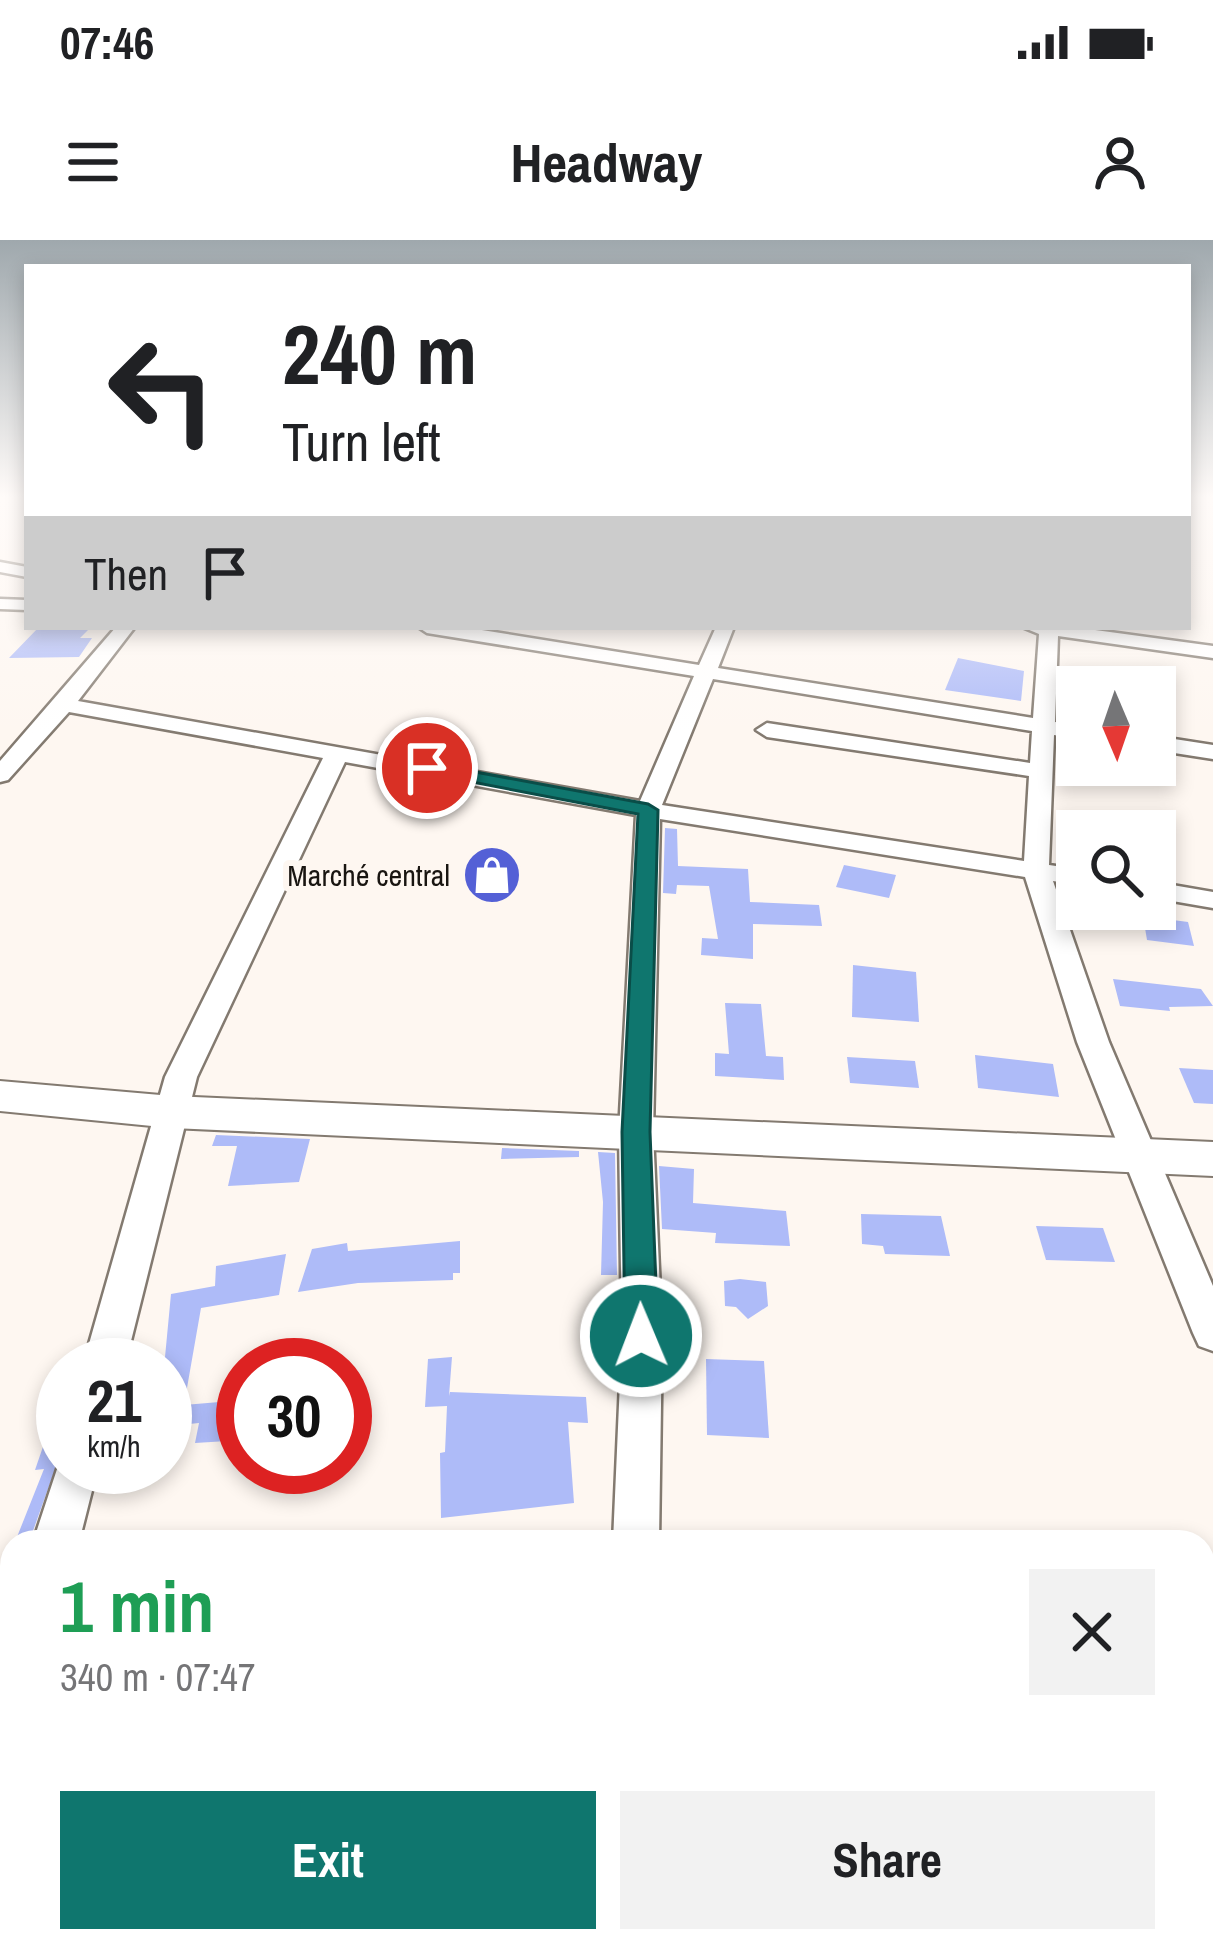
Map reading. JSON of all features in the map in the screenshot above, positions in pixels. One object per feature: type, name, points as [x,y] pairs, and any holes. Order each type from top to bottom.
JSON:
[{"type":"main road","points":[[0,1096],[172,1112],[1213,1159]]},
{"type":"street","points":[[0,775],[124,630]]},
{"type":"street","points":[[468,630],[523,634],[704,675],[1056,729]]},
{"type":"street","points":[[636,1530],[641,1336],[636,1132],[648,810],[723,630]]},
{"type":"street","points":[[1043,630],[1044,728],[1036,871],[1093,1042],[1213,1333]]},
{"type":"street","points":[[1057,630],[1213,652]]},
{"type":"street","points":[[64,705],[648,810],[1056,874]]},
{"type":"street","points":[[767,730],[1040,771]]},
{"type":"street","points":[[1176,746],[1213,752]]},
{"type":"street","points":[[111,1338],[181,1077],[338,752]]},
{"type":"street","points":[[1176,894],[1213,900]]},
{"type":"street","points":[[59,1530],[69,1494]]},
{"type":"building","points":[[36,630],[88,630],[80,638],[92,638],[79,657],[9,658]]},
{"type":"building","points":[[958,658],[1024,671],[1021,701],[945,690]]},
{"type":"building","points":[[665,828],[677,829],[678,866],[748,869],[750,902],[819,905],[822,926],[753,924],[753,959],[701,955],[702,938],[718,939],[709,886],[677,885],[676,894],[663,893]]},
{"type":"building","points":[[844,865],[896,875],[889,898],[836,887]]},
{"type":"building","points":[[1176,920],[1188,922],[1194,946],[1147,940],[1145,930],[1176,930]]},
{"type":"building","points":[[853,965],[916,972],[919,1022],[852,1017]]},
{"type":"building","points":[[1113,979],[1201,989],[1213,1006],[1169,1007],[1170,1011],[1120,1006]]},
{"type":"building","points":[[725,1003],[761,1004],[766,1056],[783,1057],[784,1080],[715,1076],[715,1053],[729,1054]]},
{"type":"building","points":[[975,1055],[1053,1064],[1059,1097],[978,1088]]},
{"type":"building","points":[[847,1057],[915,1061],[919,1088],[850,1083]]},
{"type":"building","points":[[1179,1068],[1213,1070],[1213,1104],[1194,1103]]},
{"type":"building","points":[[216,1135],[310,1139],[299,1182],[228,1186],[237,1146],[212,1146]]},
{"type":"building","points":[[502,1148],[579,1151],[579,1157],[501,1159]]},
{"type":"building","points":[[598,1152],[615,1153],[617,1275],[601,1275],[603,1202]]},
{"type":"building","points":[[659,1166],[694,1169],[693,1203],[786,1211],[790,1246],[715,1243],[716,1233],[662,1229]]},
{"type":"building","points":[[861,1214],[941,1216],[950,1256],[885,1254],[883,1246],[862,1244]]},
{"type":"building","points":[[1036,1226],[1103,1228],[1115,1262],[1046,1260]]},
{"type":"building","points":[[460,1241],[460,1273],[453,1273],[453,1280],[358,1283],[298,1292],[312,1249],[347,1243],[348,1251]]},
{"type":"building","points":[[286,1254],[279,1295],[201,1308],[192,1359],[192,1338],[167,1338],[171,1294],[215,1286],[216,1266]]},
{"type":"building","points":[[724,1281],[766,1282],[768,1306],[748,1319],[736,1307],[725,1306]]},
{"type":"building","points":[[452,1357],[449,1396],[450,1392],[586,1397],[588,1423],[568,1422],[574,1503],[441,1518],[440,1453],[445,1452],[447,1406],[425,1407],[428,1359]]},
{"type":"building","points":[[706,1359],[764,1361],[769,1438],[707,1435]]},
{"type":"building","points":[[216,1402],[216,1442],[195,1443],[199,1423],[192,1424],[192,1404]]},
{"type":"building","points":[[36,1489],[36,1494],[46,1494],[33,1530],[20,1530]]},
{"type":"place","name":"Marché central","points":[[492,875]]},
{"type":"route","points":[[427,768],[648,810],[636,1132],[641,1336]]}]
